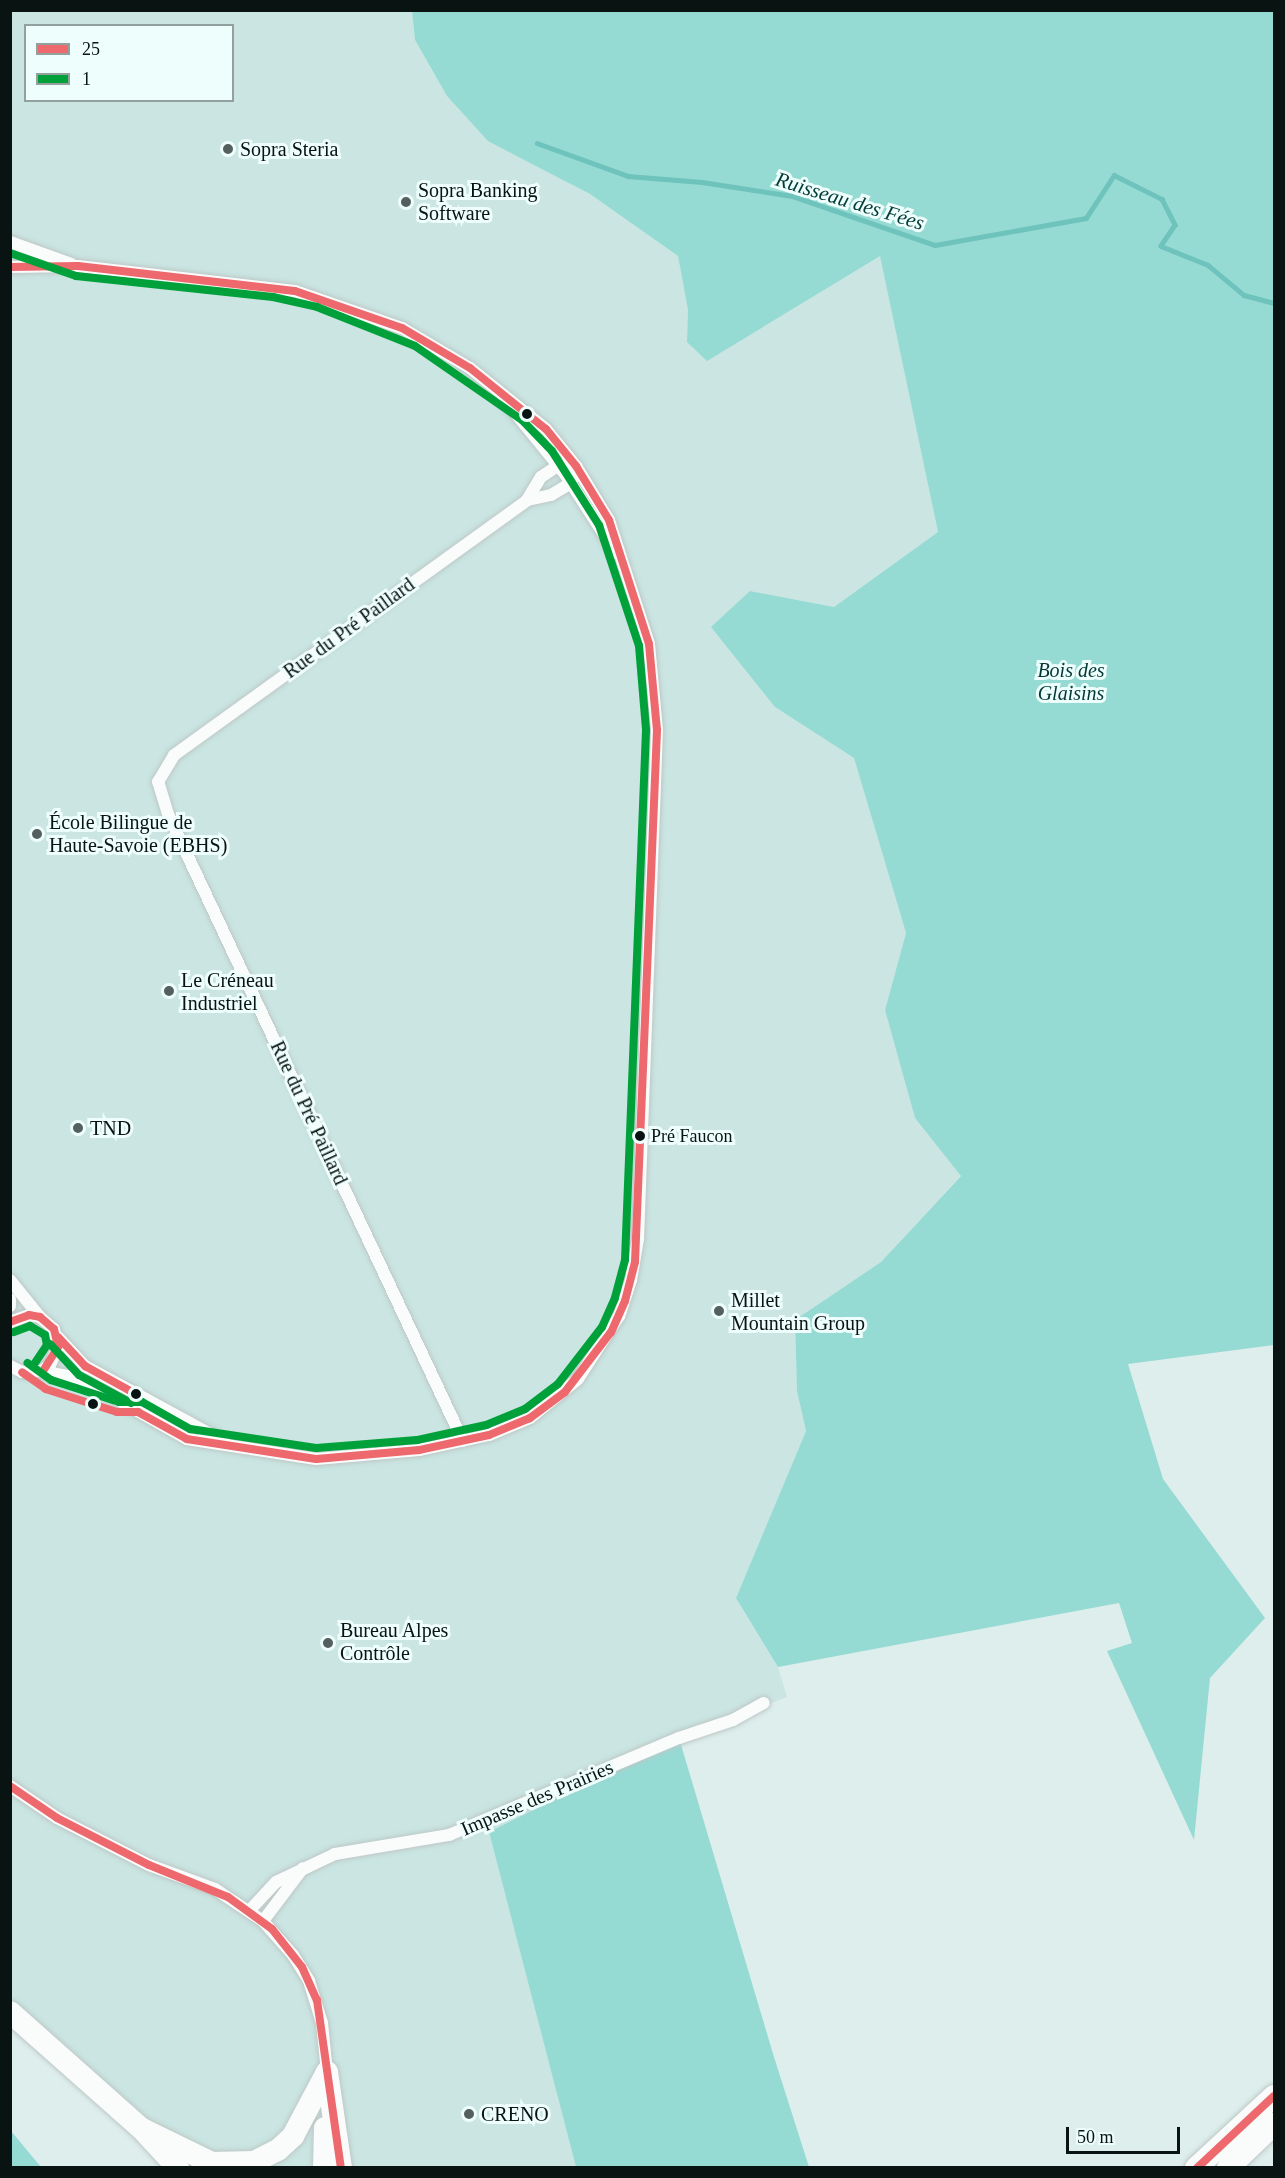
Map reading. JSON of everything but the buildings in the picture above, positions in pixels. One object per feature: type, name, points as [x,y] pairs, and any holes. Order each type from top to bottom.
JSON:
[{"type":"highway","points":[[10,2012],[142,2129],[178,2168]]},
{"type":"highway","points":[[64,2060],[158,2168]]},
{"type":"highway","points":[[142,2129],[212,2163],[229,2165],[254,2162],[278,2150],[293,2136],[327,2072]]},
{"type":"highway","points":[[324,2168],[327,2072]]},
{"type":"highway","points":[[327,2072],[341,2168]]},
{"type":"highway","points":[[1196,2168],[1275,2096]]},
{"type":"highway","points":[[1228,2168],[1275,2124]]},
{"type":"street","points":[[10,242],[78,266]]},
{"type":"street","points":[[10,267],[78,266],[275,287],[320,297],[420,337],[529,412],[576,466],[609,520],[649,644],[657,730],[635,1262],[625,1301],[611,1332],[578,1378],[530,1418],[504,1430],[408,1452],[316,1460],[187,1438],[79,1378],[41,1371],[21,1372],[10,1366]]},
{"type":"street","points":[[497,390],[559,465],[625,566]]},
{"type":"street","points":[[559,465],[576,466]]},
{"type":"street","name":"Rue du Pré Paillard","points":[[463,1441],[168,814],[158,782],[167,763],[180,751],[527,500],[541,477],[559,465]]},
{"type":"street","points":[[571,483],[576,466]]},
{"type":"street","name":"Rue du Pré Paillard","points":[[527,500],[551,495],[571,483]]},
{"type":"street","points":[[10,1280],[85,1366],[234,1447]]},
{"type":"street","points":[[10,1299],[10,1306]]},
{"type":"street","points":[[10,1322],[29,1315],[40,1317]]},
{"type":"street","points":[[41,1371],[56,1357],[58,1337]]},
{"type":"street","name":"Impasse des Prairies","points":[[250,1910],[276,1882],[303,1867],[353,1850],[449,1835],[679,1738],[733,1720],[764,1703]]},
{"type":"street","points":[[10,1786],[57,1818],[169,1874],[215,1889],[250,1910],[263,1921],[293,1955],[309,1981],[322,2023],[327,2072]]},
{"type":"street","points":[[263,1921],[303,1867]]},
{"type":"shaded area","points":[[11,11],[412,11],[415,40],[447,96],[488,140],[590,194],[678,256],[688,310],[687,342],[880,255],[938,532],[834,607],[750,591],[775,707],[854,758],[906,933],[885,1010],[915,1118],[961,1175],[881,1262],[795,1320],[797,1391],[806,1431],[736,1598],[778,1667],[787,1697],[679,1738],[489,1832],[576,2167],[184,2167],[11,2014]]},
{"type":"green space","name":"Bois des Glaisins","points":[[412,11],[1274,11],[1274,1345],[1128,1364],[1163,1479],[1265,1618],[1210,1678],[1194,1840],[1107,1651],[1132,1643],[1119,1603],[778,1667],[736,1598],[806,1431],[797,1391],[795,1320],[881,1262],[961,1176],[915,1118],[885,1010],[906,933],[854,758],[775,707],[711,627],[750,591],[834,607],[938,532],[880,256],[707,361],[687,342],[688,310],[678,256],[590,194],[488,141],[447,96],[415,40]]},
{"type":"green space","points":[[679,1738],[809,2167],[576,2167],[489,1832]]},
{"type":"green space","points":[[11,2131],[41,2167],[11,2167]]},
{"type":"waterway","name":"Ruisseau des Fées","points":[[537,143],[628,176],[702,182],[792,196],[935,245],[1086,218],[1114,175],[1162,199],[1175,225],[1161,246],[1208,265],[1244,295],[1274,303]]},
{"type":"transit line","name":"1","points":[[10,253],[76,276],[273,297],[317,307],[415,346],[522,420],[552,451],[599,525],[639,646],[646,730],[625,1260],[615,1298],[602,1327],[558,1384],[525,1409],[486,1425],[417,1440],[316,1448],[190,1429],[142,1402],[119,1402],[51,1380],[28,1363]]},
{"type":"transit line","name":"25","points":[[10,267],[78,266],[295,291],[402,328],[470,368],[546,429],[576,466],[609,520],[649,644],[657,730],[635,1262],[625,1301],[611,1332],[565,1392],[530,1418],[489,1435],[419,1450],[316,1459],[187,1439],[138,1412],[117,1412],[46,1389],[22,1372]]},
{"type":"transit line","name":"25","points":[[10,1322],[29,1315],[40,1317],[54,1329],[58,1347],[44,1369]]},
{"type":"transit line","name":"1","points":[[14,1332],[30,1326],[45,1335],[47,1345],[35,1363]]},
{"type":"transit line","name":"25","points":[[58,1337],[85,1366],[136,1394]]},
{"type":"transit line","name":"1","points":[[50,1344],[79,1375],[131,1403]]},
{"type":"transit line","name":"25","points":[[10,1786],[57,1818],[149,1865],[228,1897],[272,1929],[302,1967],[317,2000],[341,2168]]},
{"type":"transit line","name":"25","points":[[1197,2168],[1274,2096]]},
{"type":"place","name":"Sopra Steria","points":[[228,149]]},
{"type":"place","name":"Sopra Banking Software","points":[[406,202]]},
{"type":"place","name":"École Bilingue de Haute-Savoie (EBHS)","points":[[37,834]]},
{"type":"place","name":"Le Créneau Industriel","points":[[169,991]]},
{"type":"place","name":"TND","points":[[78,1128]]},
{"type":"place","name":"Pré Faucon","points":[[640,1136]]},
{"type":"place","name":"Millet Mountain Group","points":[[719,1311]]},
{"type":"place","name":"Bureau Alpes Contrôle","points":[[328,1643]]},
{"type":"place","name":"CRENO","points":[[469,2114]]}]
